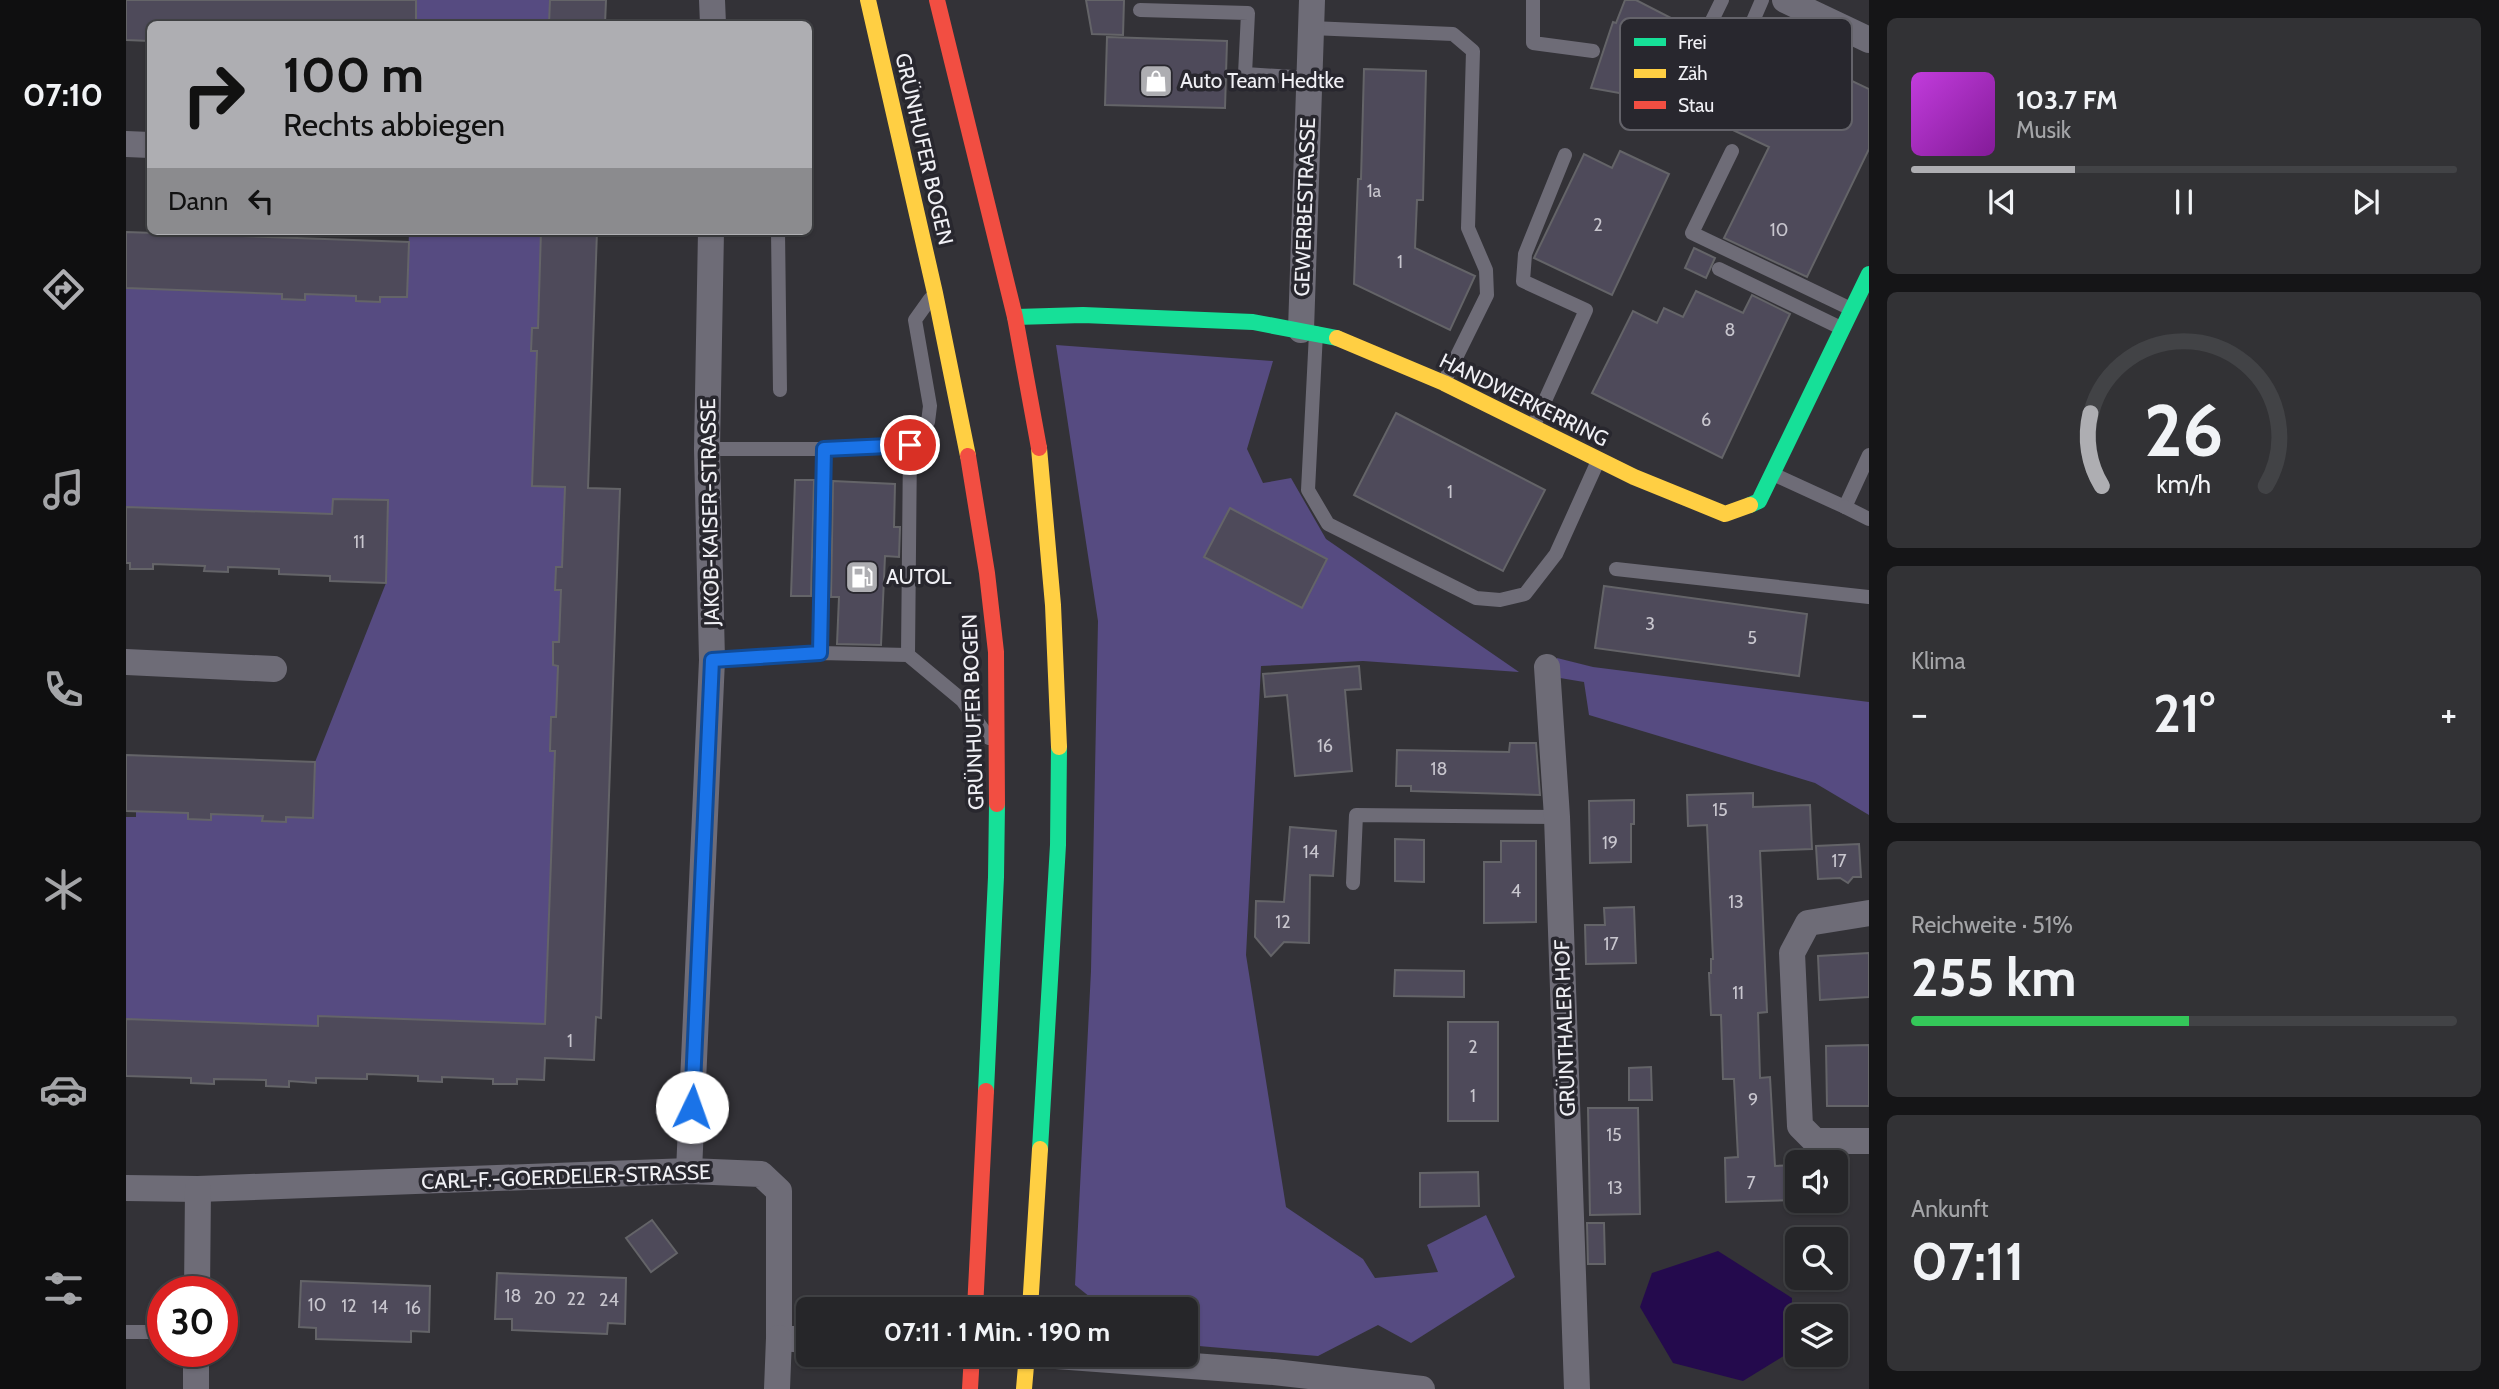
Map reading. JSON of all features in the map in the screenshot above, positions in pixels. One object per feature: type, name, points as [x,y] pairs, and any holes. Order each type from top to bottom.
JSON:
[{"type":"main road","name":"GRÜNHUFER BOGEN","points":[[867,0],[935,293],[971,470],[996,652],[996,877],[976,1297]]},
{"type":"main road","points":[[937,0],[1015,317],[1038,438],[1053,605],[1059,748],[1058,845],[1031,1297]]},
{"type":"main road","name":"HANDWERKERRING","points":[[1015,317],[1083,314],[1253,322],[1340,339],[1444,383],[1634,477],[1725,514],[1759,501],[1869,274]]},
{"type":"main road","points":[[970,1389],[971,1367]]},
{"type":"main road","points":[[1024,1389],[1027,1367]]},
{"type":"street","points":[[712,0],[713,21]]},
{"type":"street","name":"GEWERBESTRASSE","points":[[1308,331],[1312,0]]},
{"type":"street","points":[[1785,0],[1823,18]]},
{"type":"street","points":[[1852,32],[1869,40]]},
{"type":"street","points":[[126,144],[147,145]]},
{"type":"street","name":"JAKOB-KAISER-STRASSE","points":[[689,1171],[712,660],[707,449],[712,235]]},
{"type":"street","points":[[126,662],[274,669]]},
{"type":"street","name":"GRÜNTHALER HOF","points":[[1547,667],[1557,817],[1577,1389]]},
{"type":"street","points":[[1869,913],[1808,923],[1791,953],[1800,1126],[1815,1141],[1869,1141]]},
{"type":"street","name":"CARL-F.-GOERDELER-STRASSE","points":[[126,1188],[198,1189],[689,1171],[761,1174],[779,1191],[777,1389]]},
{"type":"street","points":[[197,1276],[198,1189]]},
{"type":"street","points":[[779,1338],[796,1339]]},
{"type":"street","points":[[1198,1366],[1422,1389]]},
{"type":"street","points":[[196,1367],[196,1389]]},
{"type":"lane","points":[[1533,0],[1533,43],[1593,51]]},
{"type":"lane","points":[[1713,18],[1722,0]]},
{"type":"lane","points":[[1754,18],[1762,0]]},
{"type":"lane","points":[[1140,10],[1248,13],[1245,74],[1310,78]]},
{"type":"lane","points":[[1311,28],[1453,34],[1473,51],[1468,228],[1486,270],[1487,295],[1444,383]]},
{"type":"lane","points":[[1732,151],[1692,233],[1852,309]]},
{"type":"lane","points":[[1532,428],[1586,310],[1523,281],[1525,254],[1565,155]]},
{"type":"lane","points":[[778,235],[780,390]]},
{"type":"lane","points":[[1719,269],[1843,329]]},
{"type":"lane","points":[[908,656],[910,445],[928,422],[930,406],[915,320],[935,293]]},
{"type":"lane","points":[[1308,331],[1308,490],[1328,524],[1476,598],[1500,600],[1525,594],[1556,554],[1598,460]]},
{"type":"lane","points":[[707,449],[824,449],[910,445]]},
{"type":"lane","points":[[820,653],[824,449]]},
{"type":"lane","points":[[1844,507],[1869,454]]},
{"type":"lane","points":[[1773,474],[1869,519]]},
{"type":"lane","points":[[1616,569],[1869,597]]},
{"type":"lane","points":[[712,660],[820,653],[908,656],[962,700],[998,751]]},
{"type":"lane","points":[[1353,883],[1356,815],[1557,817]]},
{"type":"lane","points":[[126,1332],[147,1332]]},
{"type":"shaded area","points":[[416,0],[550,0],[549,21],[416,21]]},
{"type":"shaded area","points":[[409,235],[541,235],[538,328],[531,351],[537,351],[532,485],[565,487],[562,567],[556,568],[555,590],[561,590],[559,642],[553,642],[553,665],[558,666],[556,717],[551,717],[550,750],[561,751],[556,1025],[319,1016],[318,1026],[126,1019],[126,817],[136,817],[136,811],[188,813],[188,819],[205,820],[211,814],[263,816],[263,821],[285,822],[286,817],[313,818],[315,762],[386,583],[388,501],[333,499],[332,514],[126,507],[126,288],[282,294],[282,299],[305,300],[305,294],[356,296],[357,301],[379,302],[380,297],[407,297]]},
{"type":"shaded area","points":[[1056,345],[1273,361],[1247,449],[1263,483],[1291,478],[1326,539],[1519,672],[1363,661],[1261,666],[1246,955],[1286,1207],[1363,1259],[1375,1278],[1438,1272],[1427,1245],[1486,1215],[1515,1277],[1411,1343],[1378,1325],[1318,1356],[1198,1346],[1198,1297],[1090,1297],[1075,1285],[1091,971],[1098,621]]},
{"type":"shaded area","points":[[1557,658],[1593,667],[1869,702],[1869,815],[1815,783],[1589,715],[1584,682],[1554,677]]},
{"type":"shaded area","points":[[1718,1251],[1792,1298],[1792,1304],[1785,1304],[1785,1355],[1743,1381],[1673,1363],[1640,1307],[1652,1273]]},
{"type":"building","points":[[126,0],[416,0],[416,21],[147,21],[147,41],[126,40]]},
{"type":"building","points":[[550,0],[606,0],[605,21],[549,21]]},
{"type":"building","points":[[1086,0],[1124,0],[1123,35],[1092,34]]},
{"type":"building","points":[[1625,0],[1636,0],[1671,18],[1620,18],[1620,93],[1591,88],[1613,22],[1616,23]]},
{"type":"building","points":[[1107,37],[1227,41],[1225,108],[1105,105]]},
{"type":"building","points":[[1364,69],[1426,71],[1423,200],[1417,200],[1415,248],[1475,276],[1450,330],[1354,284],[1358,179],[1361,179]]},
{"type":"building","points":[[1852,81],[1869,89],[1869,149],[1807,277],[1724,238],[1769,147],[1733,130],[1852,130]]},
{"type":"building","points":[[1620,151],[1669,174],[1612,295],[1534,258],[1584,154],[1612,168]]},
{"type":"building","points":[[126,232],[147,233],[147,235],[409,242],[407,297],[380,297],[380,302],[356,301],[356,296],[305,294],[305,300],[282,299],[282,294],[126,288]]},
{"type":"building","points":[[541,235],[597,235],[588,488],[620,489],[601,1018],[596,1017],[594,1060],[545,1058],[544,1080],[517,1079],[517,1084],[493,1084],[493,1079],[442,1077],[442,1082],[418,1081],[418,1076],[367,1074],[367,1079],[316,1078],[316,1083],[289,1081],[289,1087],[266,1086],[266,1080],[214,1079],[214,1084],[191,1083],[191,1078],[126,1076],[126,1019],[318,1026],[318,1016],[545,1024],[555,751],[550,751],[551,717],[556,717],[558,666],[553,665],[553,642],[559,642],[561,590],[555,590],[556,567],[562,567],[565,487],[532,486],[537,351],[531,351],[532,328],[538,328]]},
{"type":"building","points":[[1694,248],[1715,258],[1706,278],[1685,268]]},
{"type":"building","points":[[1696,291],[1743,313],[1752,295],[1790,314],[1722,458],[1592,393],[1633,311],[1657,323],[1664,308],[1683,317]]},
{"type":"building","points":[[1396,413],[1545,490],[1503,571],[1354,495]]},
{"type":"building","points":[[795,480],[814,480],[811,596],[791,596]]},
{"type":"building","name":"AUTOL","points":[[833,481],[895,484],[894,527],[900,527],[899,557],[885,556],[881,645],[837,644],[839,597],[831,597]]},
{"type":"building","points":[[333,499],[388,500],[386,583],[330,581],[330,576],[279,574],[279,569],[228,567],[228,572],[204,571],[205,566],[153,564],[153,569],[130,569],[130,563],[126,563],[126,507],[332,514]]},
{"type":"building","points":[[1230,508],[1327,559],[1302,608],[1204,557]]},
{"type":"building","points":[[1604,586],[1807,614],[1799,676],[1595,648]]},
{"type":"building","points":[[1359,666],[1361,689],[1345,690],[1352,771],[1295,776],[1287,695],[1265,697],[1263,674]]},
{"type":"building","points":[[1510,743],[1536,743],[1540,795],[1411,791],[1411,786],[1396,786],[1397,750],[1509,752]]},
{"type":"building","points":[[126,755],[315,762],[313,818],[286,817],[286,822],[262,821],[263,816],[211,814],[211,820],[188,819],[188,813],[126,811]]},
{"type":"building","points":[[1753,793],[1753,807],[1810,805],[1812,849],[1760,851],[1767,1012],[1758,1013],[1760,1078],[1770,1077],[1775,1166],[1785,1166],[1785,1200],[1726,1202],[1725,1158],[1738,1157],[1734,1079],[1723,1079],[1721,1015],[1711,1015],[1709,973],[1713,959],[1707,825],[1688,826],[1687,795]]},
{"type":"building","points":[[1634,800],[1631,862],[1590,863],[1589,801]]},
{"type":"building","points":[[1290,827],[1336,831],[1333,876],[1310,875],[1309,943],[1284,942],[1271,956],[1255,937],[1256,901],[1284,902]]},
{"type":"building","points":[[1395,839],[1424,840],[1424,882],[1395,881]]},
{"type":"building","points":[[1501,841],[1536,841],[1536,922],[1484,923],[1484,862],[1501,862]]},
{"type":"building","points":[[1859,844],[1861,877],[1853,877],[1848,883],[1840,878],[1818,879],[1816,846]]},
{"type":"building","points":[[1634,907],[1636,963],[1586,964],[1585,925],[1605,925],[1604,908]]},
{"type":"building","points":[[1869,953],[1869,997],[1820,1000],[1818,956]]},
{"type":"building","points":[[1395,970],[1464,971],[1464,997],[1394,996]]},
{"type":"building","points":[[1448,1022],[1498,1022],[1498,1121],[1448,1121]]},
{"type":"building","points":[[1869,1045],[1869,1106],[1827,1106],[1826,1046]]},
{"type":"building","points":[[1651,1067],[1652,1100],[1629,1100],[1629,1068]]},
{"type":"building","points":[[1588,1108],[1638,1108],[1640,1214],[1590,1215]]},
{"type":"building","points":[[1478,1172],[1479,1206],[1420,1207],[1420,1173]]},
{"type":"building","points":[[652,1220],[677,1253],[651,1272],[626,1238]]},
{"type":"building","points":[[1587,1223],[1604,1223],[1605,1264],[1588,1264]]},
{"type":"building","points":[[497,1273],[626,1278],[625,1324],[608,1323],[607,1334],[512,1330],[512,1319],[495,1319]]},
{"type":"building","points":[[301,1281],[430,1286],[429,1332],[411,1331],[411,1342],[316,1339],[316,1328],[299,1327]]},
{"type":"traffic: fast","points":[[1750,505],[1759,501],[1869,274]]},
{"type":"traffic: fast","points":[[1015,317],[1083,315],[1253,322],[1337,338]]},
{"type":"traffic: fast","points":[[1040,1149],[1058,845],[1059,747]]},
{"type":"traffic: fast","points":[[986,1091],[997,804]]},
{"type":"traffic: slow","points":[[868,0],[935,293],[968,456]]},
{"type":"traffic: slow","points":[[1337,338],[1444,383],[1634,477],[1725,514],[1750,505]]},
{"type":"traffic: slow","points":[[1039,448],[1053,605],[1059,747]]},
{"type":"traffic: slow","points":[[1031,1297],[1040,1149]]},
{"type":"traffic: slow","points":[[1024,1389],[1026,1367]]},
{"type":"traffic: jam","points":[[937,0],[1015,317],[1039,448]]},
{"type":"traffic: jam","points":[[968,456],[987,573],[996,652],[997,804]]},
{"type":"traffic: jam","points":[[976,1297],[986,1091]]},
{"type":"traffic: jam","points":[[970,1389],[971,1367]]},
{"type":"place","name":"Auto Team Hedtke","points":[[1156,81]]},
{"type":"place","name":"AUTOL","points":[[862,577]]},
{"type":"route","points":[[692,1107],[712,660],[820,653],[824,449],[910,445]]}]
